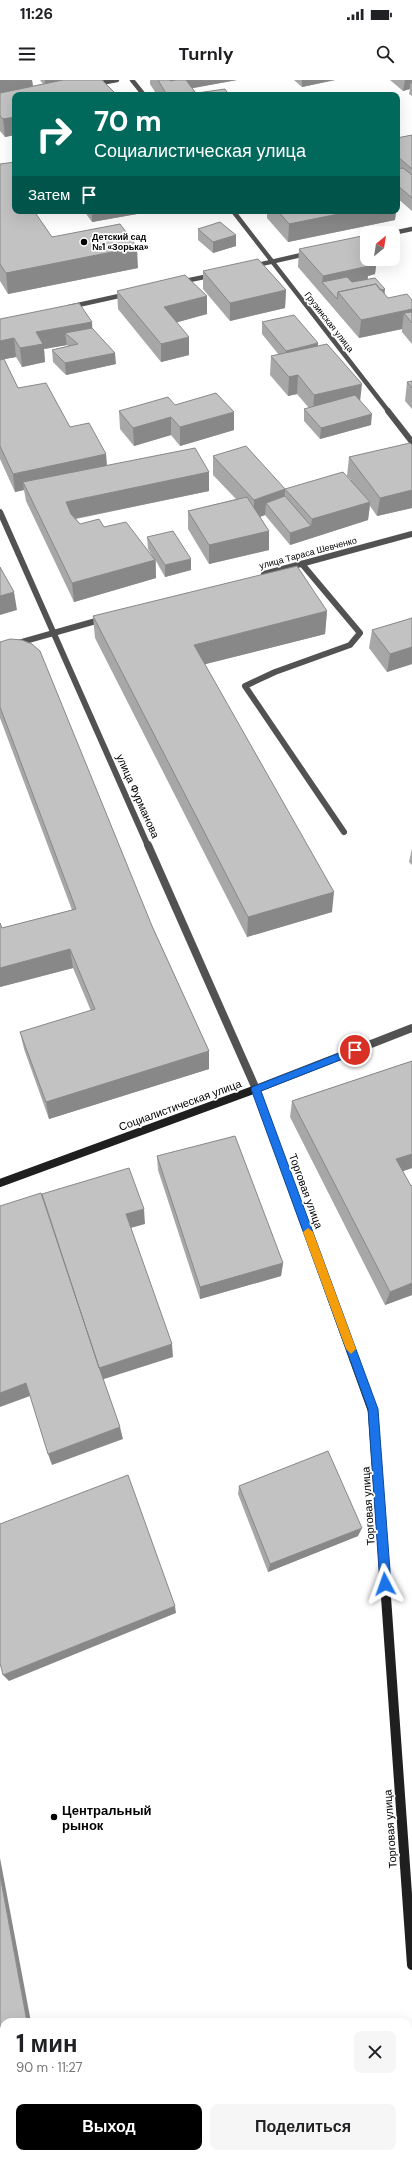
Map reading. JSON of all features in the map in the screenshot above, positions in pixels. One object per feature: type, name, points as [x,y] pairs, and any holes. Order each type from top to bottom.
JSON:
[{"type":"street","points":[[86,86],[117,80]]},
{"type":"street","points":[[132,80],[142,92]]},
{"type":"street","name":"Грузинская улица","points":[[235,214],[412,442]]},
{"type":"street","points":[[400,232],[412,229]]},
{"type":"street","points":[[249,267],[316,252]]},
{"type":"street","points":[[172,284],[218,274]]},
{"type":"street","points":[[62,309],[132,293]]},
{"type":"street","name":"улица Фурманова","points":[[0,512],[256,1089]]},
{"type":"street","name":"улица Тараса Шевченко","points":[[257,576],[412,534]]},
{"type":"street","points":[[302,564],[360,633],[350,646],[275,672],[245,686],[344,832]]},
{"type":"street","points":[[0,648],[107,618]]},
{"type":"street","name":"Социалистическая улица","points":[[0,1183],[256,1089],[412,1028]]},
{"type":"street","name":"Торговая улица","points":[[256,1089],[373,1409],[412,1965]]},
{"type":"building","points":[[63,80],[102,80],[114,92],[12,92],[12,118],[3,119],[0,116],[0,93]]},
{"type":"building","points":[[158,80],[186,80],[195,92],[165,92]]},
{"type":"building","points":[[225,89],[227,92],[204,92]]},
{"type":"building","points":[[412,135],[412,169],[400,159],[400,137]]},
{"type":"building","points":[[12,162],[12,214],[36,214],[52,237],[120,224],[137,247],[6,273],[0,264],[0,164]]},
{"type":"building","points":[[400,168],[403,168],[412,175],[412,198],[400,188]]},
{"type":"building","points":[[281,214],[338,214],[289,224]]},
{"type":"building","points":[[220,222],[236,235],[213,242],[198,229]]},
{"type":"building","points":[[360,236],[360,266],[369,266],[323,276],[299,249]]},
{"type":"building","points":[[258,259],[286,290],[230,303],[203,271]]},
{"type":"building","points":[[185,275],[207,296],[164,307],[189,337],[161,344],[117,291]]},
{"type":"building","points":[[347,277],[352,282],[375,278],[385,289],[380,290],[376,284],[338,292],[337,299],[322,282]]},
{"type":"building","points":[[376,284],[388,298],[407,294],[412,300],[412,309],[361,320],[338,292]]},
{"type":"building","points":[[79,303],[92,322],[36,332],[43,344],[20,348],[14,338],[0,341],[0,319]]},
{"type":"building","points":[[412,312],[412,323],[404,313]]},
{"type":"building","points":[[294,315],[318,343],[286,351],[262,322]]},
{"type":"building","points":[[92,328],[115,353],[65,363],[52,350],[78,344],[65,333]]},
{"type":"building","points":[[327,344],[362,384],[314,395],[298,375],[289,377],[271,356]]},
{"type":"building","points":[[4,359],[18,388],[46,383],[70,427],[89,423],[106,454],[13,474],[0,446],[0,360]]},
{"type":"building","points":[[412,381],[412,388],[407,382]]},
{"type":"building","points":[[216,393],[234,412],[180,427],[171,417],[133,428],[119,411],[168,397],[175,405]]},
{"type":"building","points":[[355,395],[372,414],[321,428],[304,409]]},
{"type":"building","points":[[410,443],[412,445],[412,490],[380,498],[349,457]]},
{"type":"building","points":[[246,446],[285,489],[254,500],[213,456]]},
{"type":"building","points":[[195,448],[209,472],[66,502],[71,514],[80,524],[99,519],[104,527],[126,522],[155,560],[72,583],[23,482]]},
{"type":"building","points":[[343,472],[370,502],[312,519],[285,489]]},
{"type":"building","points":[[285,496],[311,526],[290,533],[266,503]]},
{"type":"building","points":[[247,497],[269,531],[209,545],[188,511]]},
{"type":"building","points":[[173,531],[191,559],[165,565],[147,537]]},
{"type":"building","points":[[297,566],[327,611],[194,645],[334,892],[248,917],[93,616]]},
{"type":"building","points":[[0,567],[14,592],[0,596]]},
{"type":"building","points":[[412,618],[412,647],[390,654],[372,630]]},
{"type":"building","points":[[10,639],[22,640],[32,644],[40,651],[152,926],[209,1051],[46,1102],[20,1032],[95,1009],[70,949],[0,968],[0,923],[2,928],[76,909],[0,707],[0,642]]},
{"type":"building","points":[[412,1061],[412,1154],[396,1159],[411,1186],[412,1185],[412,1283],[390,1292],[292,1101]]},
{"type":"building","points":[[235,1136],[283,1263],[200,1287],[157,1156]]},
{"type":"building","points":[[129,1168],[144,1209],[126,1214],[172,1344],[99,1368],[42,1194]]},
{"type":"building","points":[[41,1193],[120,1427],[48,1454],[26,1383],[0,1393],[0,1206]]},
{"type":"building","points":[[328,1451],[362,1528],[270,1564],[239,1486]]},
{"type":"building","points":[[128,1475],[175,1606],[3,1675],[0,1663],[0,1524]]},
{"type":"building","points":[[0,1875],[26,2018],[0,2018]]},
{"type":"slow traffic","points":[[308,1232],[351,1349]]},
{"type":"place","name":"Детский сад №1 «Зорька»","points":[[84,242]]},
{"type":"place","name":"Центральный рынок","points":[[54,1817]]},
{"type":"route","points":[[355,1050],[256,1089],[373,1409],[385,1584]]}]
